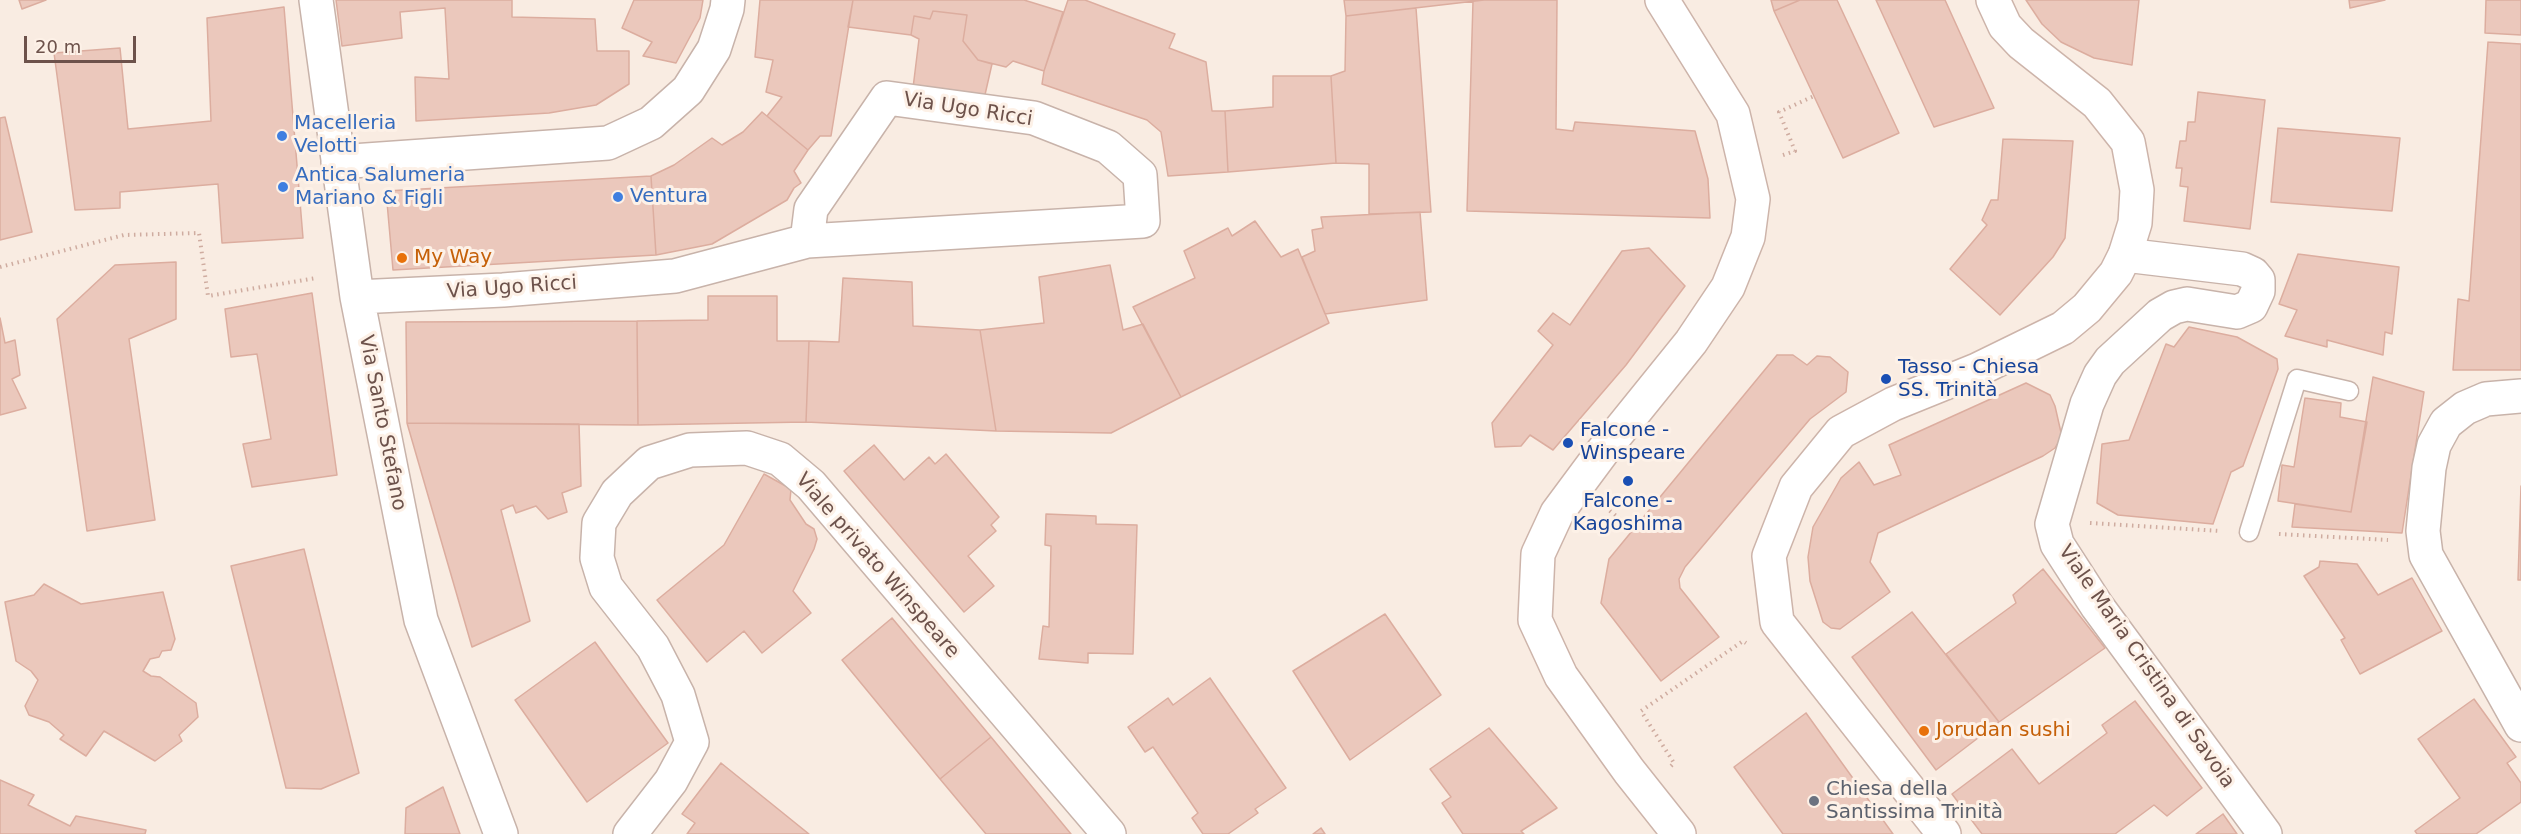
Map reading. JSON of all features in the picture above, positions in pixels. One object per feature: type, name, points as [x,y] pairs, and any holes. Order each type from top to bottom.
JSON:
[{"type":"street","name":"Via Santo Stefano","points":[[316,0],[357,297],[421,620],[501,834]]},
{"type":"street","points":[[338,162],[608,143],[651,123],[688,90],[714,49],[728,0]]},
{"type":"street","points":[[1662,0],[1733,114],[1753,199],[1748,237],[1728,287],[1697,333],[1557,513],[1538,554],[1535,620],[1561,676],[1629,771],[1679,834]]},
{"type":"street","points":[[1944,834],[1777,622],[1769,556],[1796,488],[1841,432],[1893,404],[1977,370],[2063,328],[2087,308],[2116,273],[2125,255],[2135,223],[2137,190],[2128,142],[2097,103],[2021,43],[2005,26],[1993,0]]},
{"type":"street","name":"Via Ugo Ricci","points":[[357,297],[503,290],[675,276],[807,241],[1143,221],[1140,175],[1108,147],[1034,118],[887,98],[811,209],[807,241]]},
{"type":"street","name":"Viale Maria Cristina di Savoia","points":[[2125,255],[2242,269],[2258,279],[2258,291],[2251,306],[2238,312],[2187,304],[2174,307],[2160,315],[2110,361],[2100,375],[2087,404],[2052,524],[2056,544],[2097,606],[2265,834]]},
{"type":"street","points":[[2521,396],[2486,399],[2465,408],[2446,423],[2434,445],[2429,468],[2423,531],[2426,555],[2521,725]]},
{"type":"street","name":"Viale privato Winspeare","points":[[630,834],[671,781],[692,742],[678,694],[653,647],[606,587],[597,558],[599,523],[617,493],[650,463],[690,450],[747,448],[780,459],[811,485],[1108,834]]},
{"type":"lane","points":[[2249,532],[2297,379],[2349,391]]},
{"type":"path","points":[[1783,155],[1795,151],[1779,112],[1814,96]]},
{"type":"path","points":[[0,267],[124,235],[200,233],[208,296],[316,278]]},
{"type":"path","points":[[1600,503],[1620,519]]},
{"type":"path","points":[[2080,522],[2395,541]]},
{"type":"path","points":[[1669,767],[1674,763],[1641,711],[1743,640],[1748,646]]},
{"type":"building","points":[[19,0],[46,0],[22,9]]},
{"type":"building","points":[[336,0],[512,0],[512,17],[595,19],[597,51],[629,51],[629,84],[596,105],[549,113],[416,121],[415,77],[449,79],[445,8],[400,12],[402,38],[342,46]]},
{"type":"building","points":[[634,0],[703,0],[700,18],[676,63],[643,56],[652,42],[622,28]]},
{"type":"building","points":[[760,0],[853,0],[831,136],[820,136],[808,150],[767,116],[782,97],[766,92],[773,60],[755,57]]},
{"type":"building","points":[[853,0],[1024,0],[1063,12],[1044,71],[1013,61],[1006,67],[978,60],[963,41],[967,15],[933,11],[930,19],[914,16],[911,35],[848,27]]},
{"type":"building","points":[[1068,0],[1085,0],[1175,34],[1169,48],[1206,62],[1212,111],[1225,111],[1228,172],[1168,176],[1161,132],[1147,120],[1042,84],[1044,71]]},
{"type":"building","points":[[1344,0],[1484,0],[1346,16]]},
{"type":"building","points":[[1557,0],[1556,129],[1573,131],[1575,122],[1695,131],[1708,179],[1710,218],[1467,211],[1473,1]]},
{"type":"building","points":[[1771,0],[1800,0],[1774,11]]},
{"type":"building","points":[[1800,0],[1837,0],[1899,133],[1843,158],[1774,11]]},
{"type":"building","points":[[1876,0],[1945,0],[1994,108],[1934,127]]},
{"type":"building","points":[[2026,0],[2139,0],[2132,65],[2094,58],[2061,42],[2042,24]]},
{"type":"building","points":[[2349,0],[2385,0],[2350,8]]},
{"type":"building","points":[[2486,0],[2521,0],[2521,35],[2485,33]]},
{"type":"building","points":[[284,7],[303,238],[222,243],[218,184],[120,192],[120,208],[75,210],[54,53],[120,48],[128,129],[211,121],[207,18]]},
{"type":"building","points":[[1416,8],[1431,212],[1369,214],[1369,164],[1336,163],[1331,76],[1345,71],[1346,16]]},
{"type":"building","points":[[933,11],[967,15],[963,41],[978,60],[992,64],[984,99],[913,88],[919,39],[911,35],[914,16],[930,19]]},
{"type":"building","points":[[2488,42],[2521,44],[2521,370],[2453,370],[2458,299],[2469,301]]},
{"type":"building","points":[[1273,76],[1331,76],[1336,163],[1228,172],[1225,111],[1273,107]]},
{"type":"building","points":[[2198,92],[2265,100],[2250,229],[2184,221],[2188,187],[2180,186],[2182,168],[2176,168],[2180,141],[2186,141],[2188,122],[2195,122]]},
{"type":"building","points":[[762,112],[808,150],[794,171],[801,183],[794,188],[787,200],[712,244],[656,255],[651,176],[674,165],[712,138],[722,145],[743,132]]},
{"type":"building","points":[[5,117],[32,232],[0,240],[0,118]]},
{"type":"building","points":[[2278,128],[2400,138],[2392,211],[2271,202]]},
{"type":"building","points":[[2003,139],[2073,141],[2065,238],[2053,257],[2000,315],[1950,269],[1987,225],[1982,220],[1991,200],[1998,200]]},
{"type":"building","points":[[651,176],[656,255],[393,270],[386,191]]},
{"type":"building","points":[[1420,212],[1427,300],[1325,314],[1302,257],[1315,251],[1312,230],[1323,228],[1321,217]]},
{"type":"building","points":[[1255,221],[1281,257],[1298,249],[1329,323],[1181,397],[1133,307],[1195,278],[1184,251],[1228,228],[1232,236]]},
{"type":"building","points":[[1649,248],[1685,286],[1626,365],[1553,450],[1530,435],[1521,446],[1495,447],[1492,423],[1553,345],[1538,331],[1553,313],[1570,325],[1622,251]]},
{"type":"building","points":[[2298,254],[2399,267],[2392,334],[2385,332],[2383,355],[2327,340],[2327,347],[2285,336],[2297,310],[2279,304]]},
{"type":"building","points":[[176,262],[176,319],[129,339],[155,520],[87,531],[57,319],[115,265]]},
{"type":"building","points":[[1110,265],[1123,330],[1143,324],[1181,397],[1111,433],[996,431],[980,330],[1044,323],[1039,277]]},
{"type":"building","points":[[843,278],[912,282],[913,326],[980,330],[996,431],[806,422],[809,341],[839,342]]},
{"type":"building","points":[[312,293],[337,475],[252,487],[243,444],[271,439],[257,354],[231,357],[225,309]]},
{"type":"building","points":[[708,296],[777,296],[777,341],[809,341],[806,422],[638,425],[637,321],[708,320]]},
{"type":"building","points":[[0,318],[5,343],[15,340],[20,375],[12,379],[26,408],[0,415]]},
{"type":"building","points":[[637,321],[638,425],[407,423],[406,322]]},
{"type":"building","points":[[2189,327],[2237,337],[2277,359],[2278,369],[2243,466],[2231,472],[2213,524],[2118,515],[2097,503],[2102,444],[2129,440],[2166,344],[2174,347]]},
{"type":"building","points":[[1777,355],[1793,355],[1807,365],[1817,356],[1830,357],[1848,372],[1846,392],[1810,419],[1685,567],[1679,579],[1680,588],[1719,637],[1661,681],[1601,603],[1609,559]]},
{"type":"building","points":[[2373,377],[2424,392],[2402,533],[2292,527],[2295,504],[2351,512]]},
{"type":"building","points":[[2026,383],[2050,395],[2055,406],[2062,437],[2055,448],[2043,456],[1878,533],[1870,562],[1890,592],[1840,629],[1831,628],[1823,622],[1810,581],[1808,557],[1813,527],[1841,478],[1859,462],[1874,485],[1901,475],[1889,445]]},
{"type":"building","points":[[2305,398],[2341,403],[2340,417],[2367,422],[2351,512],[2278,501],[2282,465],[2294,467]]},
{"type":"building","points":[[407,423],[579,424],[581,486],[562,493],[567,512],[548,519],[536,506],[516,513],[513,505],[501,510],[530,621],[472,647]]},
{"type":"building","points":[[874,445],[904,480],[929,457],[935,464],[946,454],[999,517],[991,525],[996,531],[968,556],[994,586],[964,612],[844,471]]},
{"type":"building","points":[[764,474],[791,489],[790,500],[806,524],[814,529],[817,539],[814,549],[793,591],[811,613],[762,653],[744,631],[707,662],[657,600],[724,545]]},
{"type":"building","points":[[2521,486],[2521,580],[2518,580]]},
{"type":"building","points":[[1046,514],[1096,516],[1096,524],[1137,525],[1133,654],[1088,653],[1088,663],[1039,659],[1043,626],[1049,627],[1051,546],[1045,545]]},
{"type":"building","points":[[304,549],[359,773],[321,789],[286,788],[231,566]]},
{"type":"building","points":[[2320,561],[2357,564],[2378,595],[2412,578],[2442,631],[2360,674],[2341,640],[2345,638],[2304,576],[2319,567]]},
{"type":"building","points":[[2043,569],[2105,648],[1999,722],[1946,654],[2016,603],[2013,595]]},
{"type":"building","points":[[44,584],[81,604],[163,592],[175,639],[171,650],[162,651],[159,657],[150,659],[143,671],[151,676],[160,677],[196,703],[198,717],[179,735],[182,741],[155,761],[104,731],[86,756],[60,739],[64,735],[49,722],[29,715],[25,706],[38,680],[31,671],[16,661],[5,602],[34,595]]},
{"type":"building","points":[[1912,612],[1999,722],[1936,770],[1852,657]]},
{"type":"building","points":[[1385,614],[1441,695],[1350,760],[1293,671]]},
{"type":"building","points":[[892,618],[991,737],[940,779],[842,660]]},
{"type":"building","points":[[595,642],[668,743],[587,802],[515,700]]},
{"type":"building","points":[[1210,678],[1286,788],[1255,809],[1258,813],[1228,834],[1203,834],[1192,818],[1198,813],[1153,747],[1145,752],[1128,727],[1168,698],[1173,705]]},
{"type":"building","points":[[2474,699],[2516,757],[2507,763],[2521,783],[2521,802],[2476,834],[2417,834],[2415,831],[2460,798],[2418,739]]},
{"type":"building","points":[[2135,701],[2202,788],[2167,816],[2154,805],[2115,834],[1982,834],[1952,794],[2012,749],[2039,784],[2107,733],[2102,725]]},
{"type":"building","name":"Chiesa della Santissima Trinità","points":[[1806,713],[1893,834],[1783,834],[1734,767]]},
{"type":"building","points":[[1489,728],[1557,808],[1521,831],[1524,834],[1463,834],[1442,803],[1451,797],[1430,769]]},
{"type":"building","points":[[991,737],[1071,834],[986,834],[940,779]]},
{"type":"building","points":[[721,763],[809,834],[687,834],[695,823],[682,814]]},
{"type":"building","points":[[0,780],[34,795],[28,805],[70,826],[76,816],[146,830],[145,834],[0,834]]},
{"type":"building","points":[[443,787],[460,834],[405,834],[406,808]]},
{"type":"building","points":[[2223,814],[2237,834],[2196,834]]},
{"type":"building","points":[[1321,828],[1325,834],[1313,834]]},
{"type":"place","name":"Macelleria Velotti","points":[[282,136]]},
{"type":"place","name":"Antica Salumeria Mariano & Figli","points":[[283,187]]},
{"type":"place","name":"Ventura","points":[[618,197]]},
{"type":"place","name":"My Way","points":[[402,258]]},
{"type":"place","name":"Tasso - Chiesa SS. Trinità","points":[[1886,379]]},
{"type":"place","name":"Falcone - Winspeare","points":[[1568,443]]},
{"type":"place","name":"Falcone - Kagoshima","points":[[1628,481]]},
{"type":"place","name":"Jorudan sushi","points":[[1924,731]]},
{"type":"place","name":"Chiesa della Santissima Trinità","points":[[1814,801]]}]
